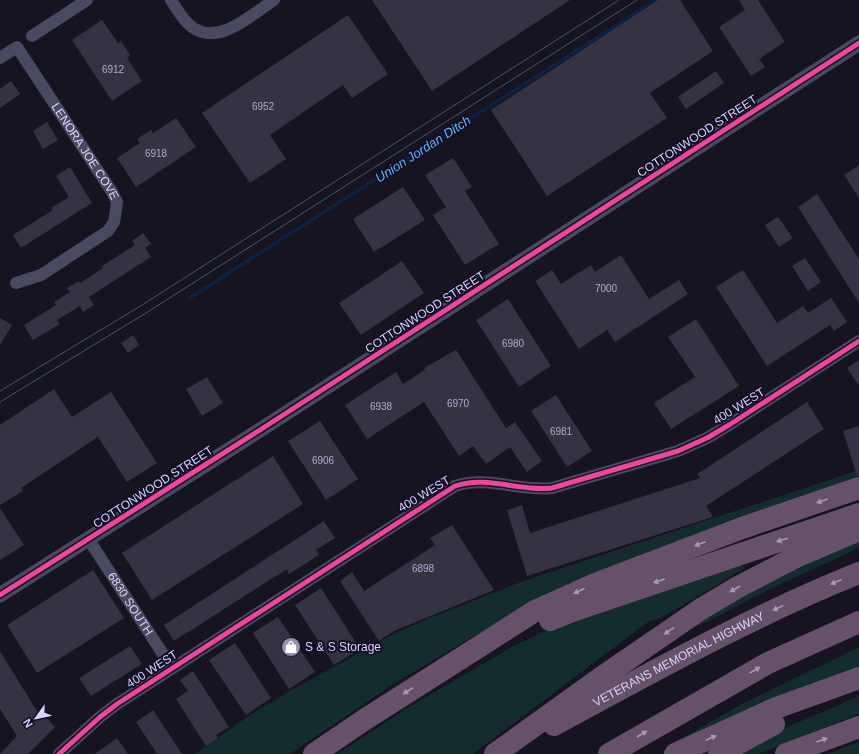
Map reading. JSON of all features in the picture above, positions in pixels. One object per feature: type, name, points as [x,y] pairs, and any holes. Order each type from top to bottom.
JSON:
[{"type":"highway","points":[[314,754],[441,670],[534,611],[595,584],[742,528],[859,488]]},
{"type":"highway","points":[[441,670],[572,610],[859,514]]},
{"type":"highway","points":[[494,754],[701,609],[738,587],[796,557],[859,530]]},
{"type":"highway","name":"VETERANS MEMORIAL HIGHWAY","points":[[503,754],[697,648],[813,591],[859,573]]},
{"type":"highway","points":[[609,754],[768,663],[859,622]]},
{"type":"highway","points":[[675,754],[776,708],[859,678]]},
{"type":"highway","points":[[719,754],[798,712],[859,686]]},
{"type":"highway","points":[[786,754],[859,727]]},
{"type":"street","points":[[32,36],[87,0]]},
{"type":"street","points":[[171,0],[191,27],[203,33],[214,34],[226,31],[274,0]]},
{"type":"street","name":"COTTONWOOD STREET","points":[[0,595],[89,540],[859,43]]},
{"type":"street","name":"LENORA JOE COVE","points":[[0,58],[17,46],[112,192],[116,202],[114,222],[104,234],[41,275],[16,283]]},
{"type":"street","name":"400 WEST","points":[[59,754],[100,717],[172,668],[455,486],[477,481],[536,489],[552,488],[678,451],[707,438],[729,425],[859,340]]},
{"type":"street","name":"6830 SOUTH","points":[[89,540],[172,668]]},
{"type":"green space","points":[[859,470],[859,476],[700,532],[523,611],[478,634],[393,684],[290,754],[195,754],[247,717],[290,691],[390,636],[427,619],[526,580]]},
{"type":"green space","points":[[859,539],[859,548],[770,589],[699,626],[695,620],[768,578]]},
{"type":"green space","points":[[740,564],[745,568],[663,617],[648,622],[473,754],[337,754],[409,707],[515,645],[588,612]]},
{"type":"green space","points":[[859,647],[859,668],[669,748],[668,746],[746,702]]},
{"type":"green space","points":[[859,696],[859,714],[759,754],[738,754],[792,725]]},
{"type":"green space","points":[[859,742],[859,754],[827,754]]},
{"type":"building","points":[[372,0],[570,0],[432,91]]},
{"type":"building","points":[[658,0],[680,0],[713,51],[650,93],[667,118],[547,196],[491,110]]},
{"type":"building","points":[[739,0],[758,0],[785,42],[759,59],[765,67],[751,76],[719,27],[745,10]]},
{"type":"building","points":[[348,15],[388,74],[352,98],[343,85],[270,135],[286,159],[250,183],[202,113]]},
{"type":"building","points":[[102,20],[118,43],[121,41],[130,55],[127,58],[142,81],[112,101],[72,40]]},
{"type":"building","points":[[716,71],[724,83],[686,109],[678,97]]},
{"type":"building","points":[[11,81],[20,94],[0,108],[0,89]]},
{"type":"building","points":[[176,118],[196,147],[136,187],[117,158],[140,143],[137,139],[151,130],[153,133]]},
{"type":"building","points":[[47,122],[58,140],[43,149],[33,131]]},
{"type":"building","points":[[453,158],[472,187],[465,191],[499,244],[465,265],[433,215],[446,207],[425,175]]},
{"type":"building","points":[[859,165],[859,198],[844,175]]},
{"type":"building","points":[[70,167],[92,203],[21,248],[13,235],[53,210],[51,208],[69,197],[56,176]]},
{"type":"building","points":[[403,187],[425,220],[374,252],[353,219]]},
{"type":"building","points":[[817,194],[859,259],[859,303],[798,207]]},
{"type":"building","points":[[778,217],[793,238],[779,247],[765,225]]},
{"type":"building","points":[[143,233],[151,244],[145,248],[151,257],[89,297],[94,305],[83,312],[80,306],[57,320],[60,324],[33,340],[24,325],[56,305],[54,302],[70,292],[67,288],[79,281],[80,283],[103,268],[102,266],[135,245],[132,241]]},
{"type":"building","points":[[621,255],[649,299],[679,280],[688,294],[615,342],[607,330],[579,349],[535,281],[552,270],[561,284],[591,265],[595,272]]},
{"type":"building","points":[[805,258],[821,282],[808,291],[792,266]]},
{"type":"building","points":[[402,261],[424,293],[361,335],[339,303]]},
{"type":"building","points":[[743,270],[777,323],[803,306],[808,313],[831,298],[847,322],[834,331],[830,325],[767,366],[716,287]]},
{"type":"building","points":[[508,299],[551,366],[519,387],[476,320]]},
{"type":"building","points":[[0,318],[12,325],[0,345]]},
{"type":"building","points":[[696,319],[739,386],[671,429],[654,403],[695,377],[668,337]]},
{"type":"building","points":[[133,335],[139,345],[128,353],[121,343]]},
{"type":"building","points":[[456,350],[506,428],[515,422],[542,461],[527,472],[510,447],[486,464],[473,446],[459,456],[424,402],[367,439],[345,405],[396,372],[403,384],[425,370],[424,368]]},
{"type":"building","points":[[859,360],[859,386],[847,368]]},
{"type":"building","points":[[207,377],[223,403],[202,416],[186,389]]},
{"type":"building","points":[[54,389],[72,417],[111,392],[157,463],[127,482],[98,437],[21,488],[23,491],[0,505],[0,425]]},
{"type":"building","points":[[556,395],[592,451],[567,467],[531,411]]},
{"type":"building","points":[[807,402],[824,429],[706,506],[713,517],[527,576],[507,510],[522,505],[530,533],[700,478],[697,474]]},
{"type":"building","points":[[320,421],[358,479],[326,500],[288,441]]},
{"type":"building","points":[[859,426],[859,476],[857,476],[843,431]]},
{"type":"building","points":[[273,456],[303,504],[152,600],[122,553]]},
{"type":"building","points":[[0,508],[24,545],[0,560]]},
{"type":"building","points":[[324,521],[335,538],[316,550],[319,555],[289,574],[287,569],[174,641],[164,625]]},
{"type":"building","points":[[452,525],[494,590],[394,631],[379,641],[340,581],[352,572],[364,591],[435,545],[430,538]]},
{"type":"building","points":[[93,570],[124,618],[37,673],[7,625]]},
{"type":"building","points":[[321,588],[360,649],[334,665],[295,605]]},
{"type":"building","points":[[278,617],[315,672],[289,689],[253,633]]},
{"type":"building","points":[[235,643],[271,698],[246,715],[209,660]]},
{"type":"building","points":[[130,646],[142,664],[91,696],[79,678]]},
{"type":"building","points":[[0,651],[40,716],[44,715],[55,727],[28,754],[0,754],[17,736],[0,709]]},
{"type":"building","points":[[193,671],[229,727],[216,735],[218,738],[206,746],[176,699],[188,691],[180,680]]},
{"type":"building","points":[[153,710],[182,754],[157,754],[136,722]]},
{"type":"building","points":[[117,738],[128,754],[95,754]]},
{"type":"waterway","name":"Union Jordan Ditch","points":[[191,297],[656,0]]},
{"type":"tram line","points":[[0,391],[142,305],[619,0]]},
{"type":"tram line","points":[[0,402],[146,313],[637,0]]},
{"type":"cycle path","points":[[0,595],[260,430],[859,43]]},
{"type":"cycle path","points":[[59,754],[100,717],[117,704],[455,486],[479,482],[540,489],[552,488],[678,451],[707,438],[729,425],[859,341]]},
{"type":"place","name":"S & S Storage","points":[[291,647]]}]
